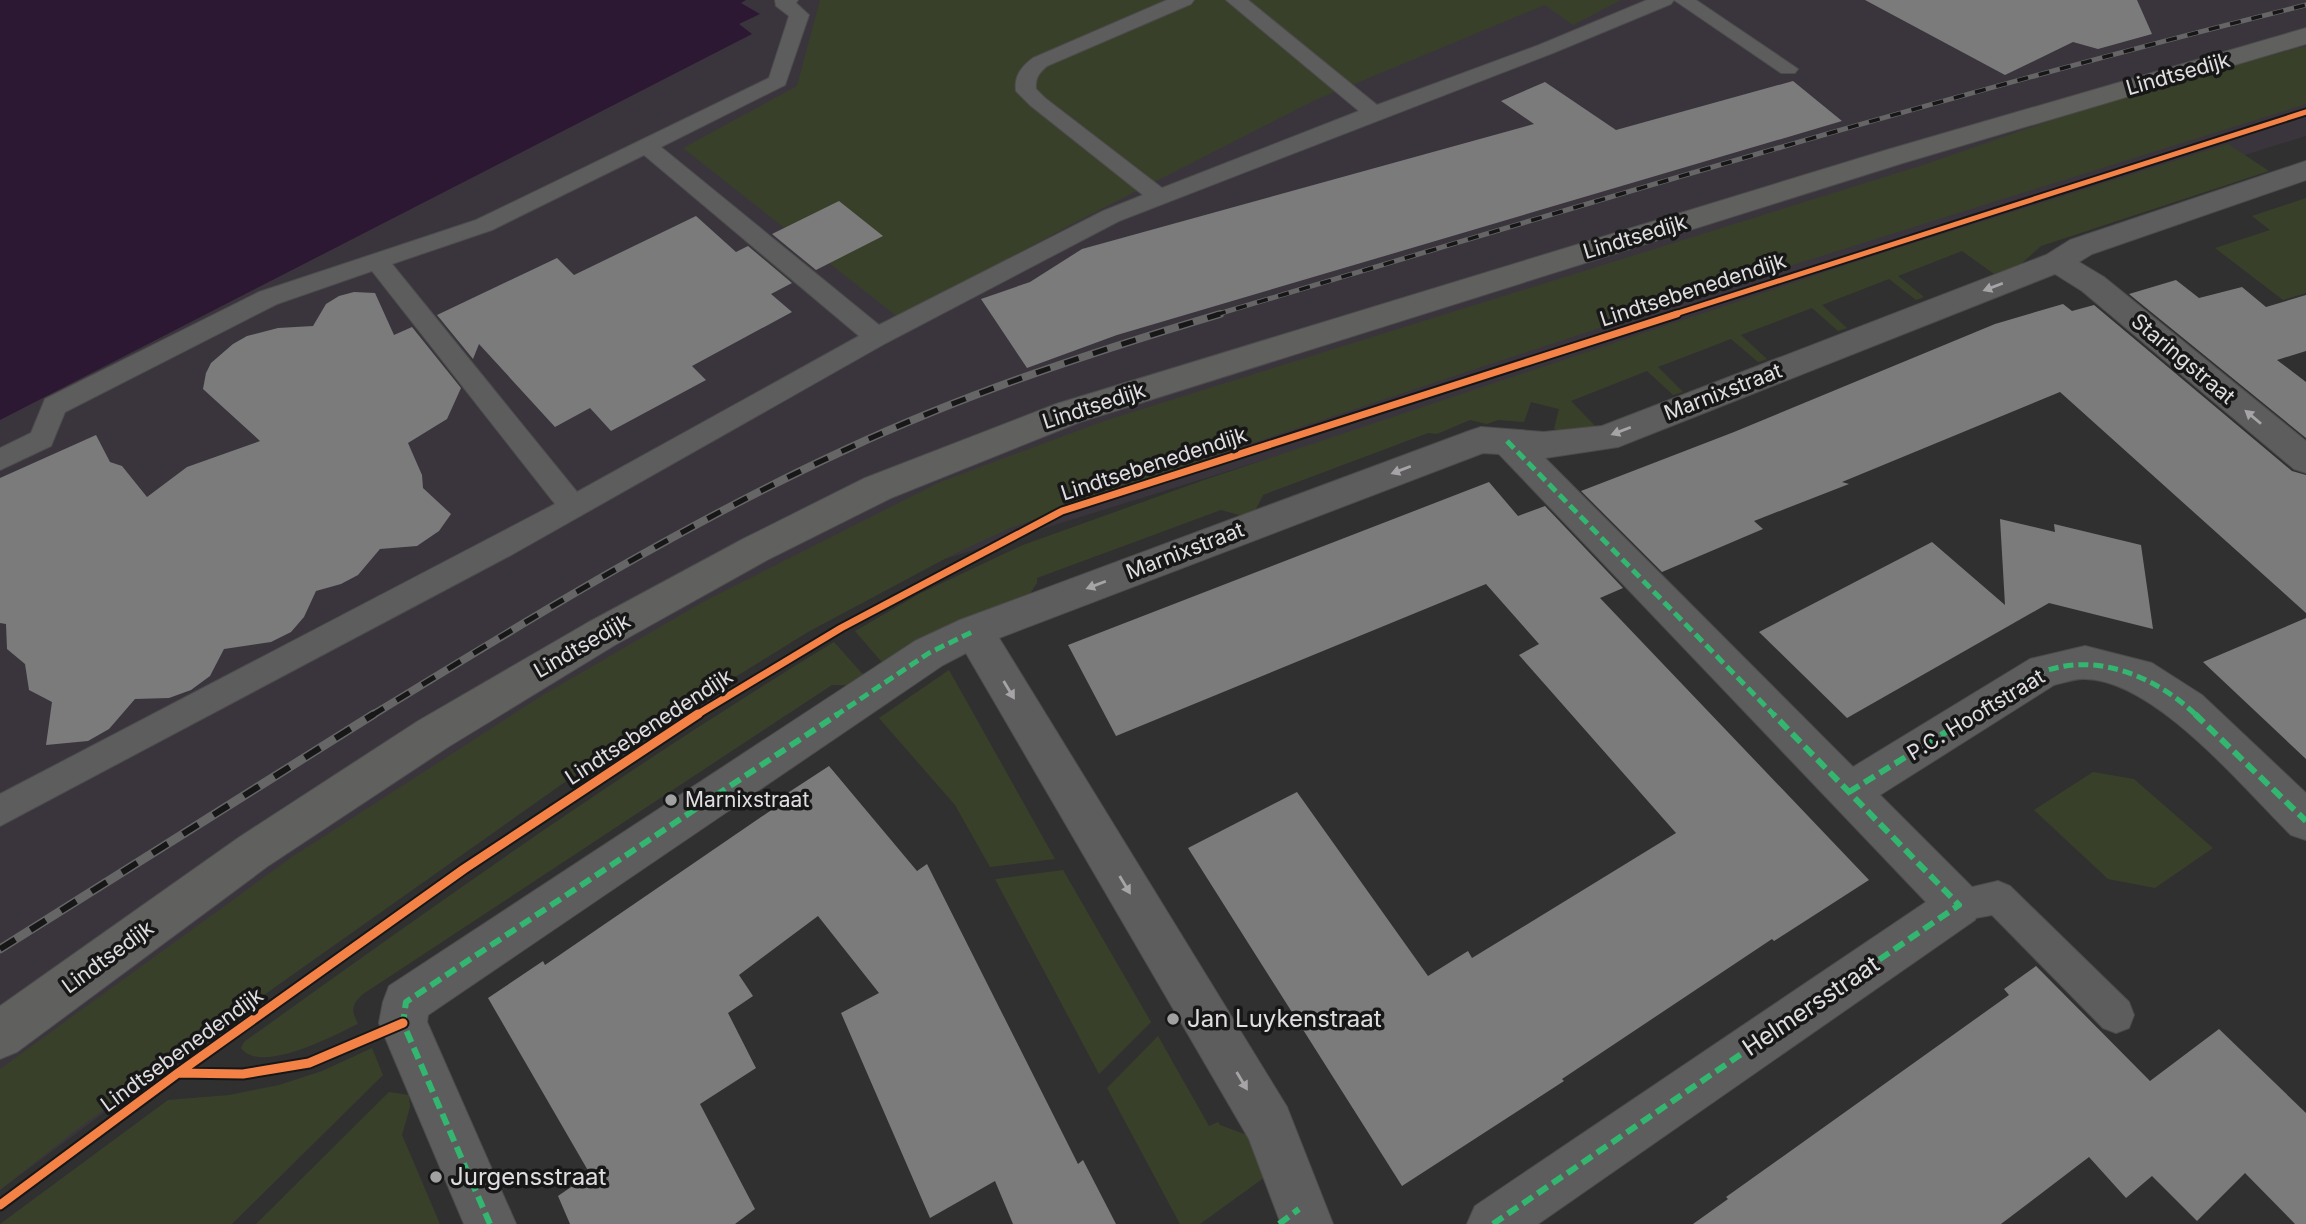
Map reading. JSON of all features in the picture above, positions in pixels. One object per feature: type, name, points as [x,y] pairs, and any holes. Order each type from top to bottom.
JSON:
[{"type":"main road","name":"Lindtsedijk","points":[[0,1035],[253,852],[433,734],[601,634],[768,543],[878,488],[1068,413],[1894,157],[2306,36]]},
{"type":"street","points":[[2057,262],[2081,247],[2306,170]]},
{"type":"street","name":"Marnixstraat","points":[[490,1224],[403,1023],[406,1002],[929,653],[974,631],[1481,440],[1544,445],[1606,438],[2057,262]]},
{"type":"street","name":"Staringstraat","points":[[2057,262],[2093,284],[2306,460]]},
{"type":"street","points":[[1507,441],[1959,905]]},
{"type":"street","points":[[974,631],[1269,1125],[1295,1219]]},
{"type":"street","name":"P.C. Hooftstraat","points":[[1849,792],[2044,671],[2085,662],[2138,675],[2188,707],[2306,821]]},
{"type":"street","name":"Helmersstraat","points":[[1493,1224],[1959,905]]},
{"type":"lane","points":[[0,460],[42,439],[54,406],[268,298],[484,225],[778,82],[799,15],[783,2],[788,0]]},
{"type":"lane","points":[[1160,197],[1038,102],[1026,91],[1025,79],[1029,71],[1040,62],[1184,0]]},
{"type":"lane","points":[[1236,0],[1374,113]]},
{"type":"lane","points":[[0,811],[573,506],[877,337],[1111,216],[1546,49],[1663,0]]},
{"type":"lane","points":[[1683,0],[1788,69]]},
{"type":"lane","points":[[647,146],[877,337]]},
{"type":"lane","points":[[377,261],[573,506]]},
{"type":"lane","name":"Helmersstraat","points":[[1959,905],[1998,897],[2116,1015]]},
{"type":"shaded area","points":[[0,0],[746,0],[741,3],[760,14],[739,24],[752,34],[0,420]]},
{"type":"shaded area","points":[[707,0],[2306,0],[2306,136],[781,610],[0,1190],[0,350]]},
{"type":"green space","points":[[820,0],[1621,0],[1573,25],[1545,5],[1313,101],[1072,224],[899,318],[683,148],[797,86]]},
{"type":"green space","points":[[2306,46],[2306,104],[1726,286],[1243,446],[1010,528],[952,555],[808,632],[565,782],[220,1026],[76,1130],[0,1190],[0,1069],[292,857],[543,695],[703,602],[938,483],[1104,421],[1923,165],[2126,94]]},
{"type":"green space","points":[[2228,144],[2269,171],[2041,246],[2021,264],[1994,274],[1962,251],[1898,276],[1924,297],[1916,300],[1889,279],[1822,305],[1847,328],[1838,331],[1812,308],[1741,335],[1767,359],[1758,362],[1731,339],[1658,367],[1683,392],[1673,395],[1647,371],[1571,401],[1598,429],[1565,432],[1554,429],[1559,409],[1531,402],[1524,422],[1498,420],[1487,424],[1470,420],[1437,434],[1428,433],[1263,495],[1255,511],[1243,516],[1221,510],[1037,578],[1037,583],[1027,598],[886,667],[855,631],[921,593],[1023,545],[1204,480],[1886,252]]},
{"type":"green space","points":[[2306,198],[2306,293],[2283,300],[2215,248],[2270,230],[2252,216]]},
{"type":"green space","points":[[834,642],[867,679],[858,685],[832,685],[363,994],[353,1008],[358,1024],[316,1044],[280,1055],[251,1055],[241,1048],[244,1042],[535,836],[683,737]]},
{"type":"green space","points":[[949,670],[1055,859],[990,867],[955,805],[879,718]]},
{"type":"green space","points":[[2093,772],[2134,779],[2213,848],[2155,888],[2108,879],[2034,810]]},
{"type":"green space","points":[[1063,870],[1151,1022],[1099,1074],[995,879]]},
{"type":"green space","points":[[1158,1036],[1209,1126],[1218,1122],[1255,1138],[1265,1177],[1200,1224],[1180,1224],[1107,1088]]},
{"type":"green space","points":[[372,1048],[383,1075],[232,1224],[0,1224],[168,1100],[229,1095],[279,1085],[322,1071]]},
{"type":"green space","points":[[389,1092],[409,1095],[410,1107],[402,1135],[440,1224],[256,1224]]},
{"type":"building","points":[[1865,0],[2137,0],[2152,34],[2098,49],[2073,42],[2005,75]]},
{"type":"building","points":[[1793,81],[1842,121],[1117,335],[1027,368],[981,299],[1030,282],[1082,249],[1534,124],[1501,101],[1545,82],[1616,130]]},
{"type":"building","points":[[839,201],[883,236],[816,270],[772,234]]},
{"type":"building","points":[[696,216],[736,252],[748,246],[792,283],[771,294],[792,312],[692,366],[706,380],[611,431],[590,408],[555,427],[479,344],[473,359],[437,315],[557,258],[574,275]]},
{"type":"building","points":[[2176,280],[2199,298],[2242,287],[2266,307],[2306,295],[2306,351],[2277,360],[2306,382],[2306,438],[2129,294]]},
{"type":"building","points":[[354,292],[375,293],[394,335],[412,327],[461,388],[447,419],[408,443],[422,475],[423,488],[451,514],[439,531],[417,546],[380,549],[358,575],[341,584],[316,591],[304,617],[291,632],[271,642],[224,649],[210,676],[191,690],[169,698],[135,699],[109,729],[88,741],[46,745],[52,702],[29,690],[25,664],[7,649],[6,624],[0,623],[0,478],[96,435],[110,462],[122,466],[147,497],[187,467],[260,441],[203,389],[211,363],[247,336],[278,328],[313,326],[326,304],[339,296]]},
{"type":"building","points":[[2063,304],[2072,311],[2094,305],[2292,471],[2306,475],[2306,613],[2060,392],[1842,482],[1849,484],[1754,521],[1763,529],[1662,572],[1581,491],[1734,432],[1995,324]]},
{"type":"building","points":[[1489,482],[1518,516],[1545,506],[1623,588],[1600,598],[1869,880],[1774,941],[1772,939],[1562,1079],[1564,1081],[1402,1186],[1188,848],[1297,792],[1428,976],[1468,951],[1472,958],[1676,833],[1519,655],[1539,644],[1486,584],[1116,736],[1068,645]]},
{"type":"building","points":[[2000,519],[2055,532],[2054,524],[2141,545],[2153,629],[2049,603],[1847,718],[1759,632],[1932,542],[2005,605]]},
{"type":"building","points":[[2306,618],[2306,759],[2203,662]]},
{"type":"building","points":[[829,766],[917,871],[927,864],[1078,1164],[1083,1160],[1116,1224],[1013,1224],[995,1181],[930,1218],[841,1013],[879,993],[818,916],[739,975],[753,996],[728,1013],[756,1068],[700,1104],[755,1209],[735,1224],[570,1224],[558,1196],[590,1174],[488,998],[543,961],[545,965],[786,800],[783,796]]},
{"type":"building","points":[[2036,966],[2150,1081],[2219,1029],[2306,1113],[2306,1224],[2295,1224],[2245,1173],[2197,1221],[2152,1176],[2126,1198],[2089,1157],[2001,1224],[1693,1224],[1728,1199],[1726,1197],[2009,995],[2004,989]]},
{"type":"railway","points":[[1215,315],[1895,115],[2306,5]]},
{"type":"railway","points":[[371,716],[665,542],[847,449],[984,392],[1125,343],[1220,314]]},
{"type":"railway","points":[[0,949],[374,714]]},
{"type":"marked path","points":[[1493,1224],[1959,905],[1507,441]]},
{"type":"marked path","points":[[490,1224],[403,1023],[406,1002],[929,653],[974,631]]},
{"type":"marked path","points":[[1849,792],[2044,671],[2085,662],[2138,675],[2188,707],[2306,821]]},
{"type":"marked path","points":[[1279,1224],[1299,1209]]},
{"type":"cycle path","name":"Lindtsebenedendijk","points":[[0,1205],[178,1073],[464,869],[720,699],[841,628],[1062,511],[2306,112]]},
{"type":"cycle path","name":"Lindtsebenedendijk","points":[[178,1073],[243,1074],[309,1063],[403,1023]]},
{"type":"place","name":"Marnixstraat","points":[[671,800]]},
{"type":"place","name":"Jan Luykenstraat","points":[[1173,1019]]},
{"type":"place","name":"Jurgensstraat","points":[[436,1177]]}]
